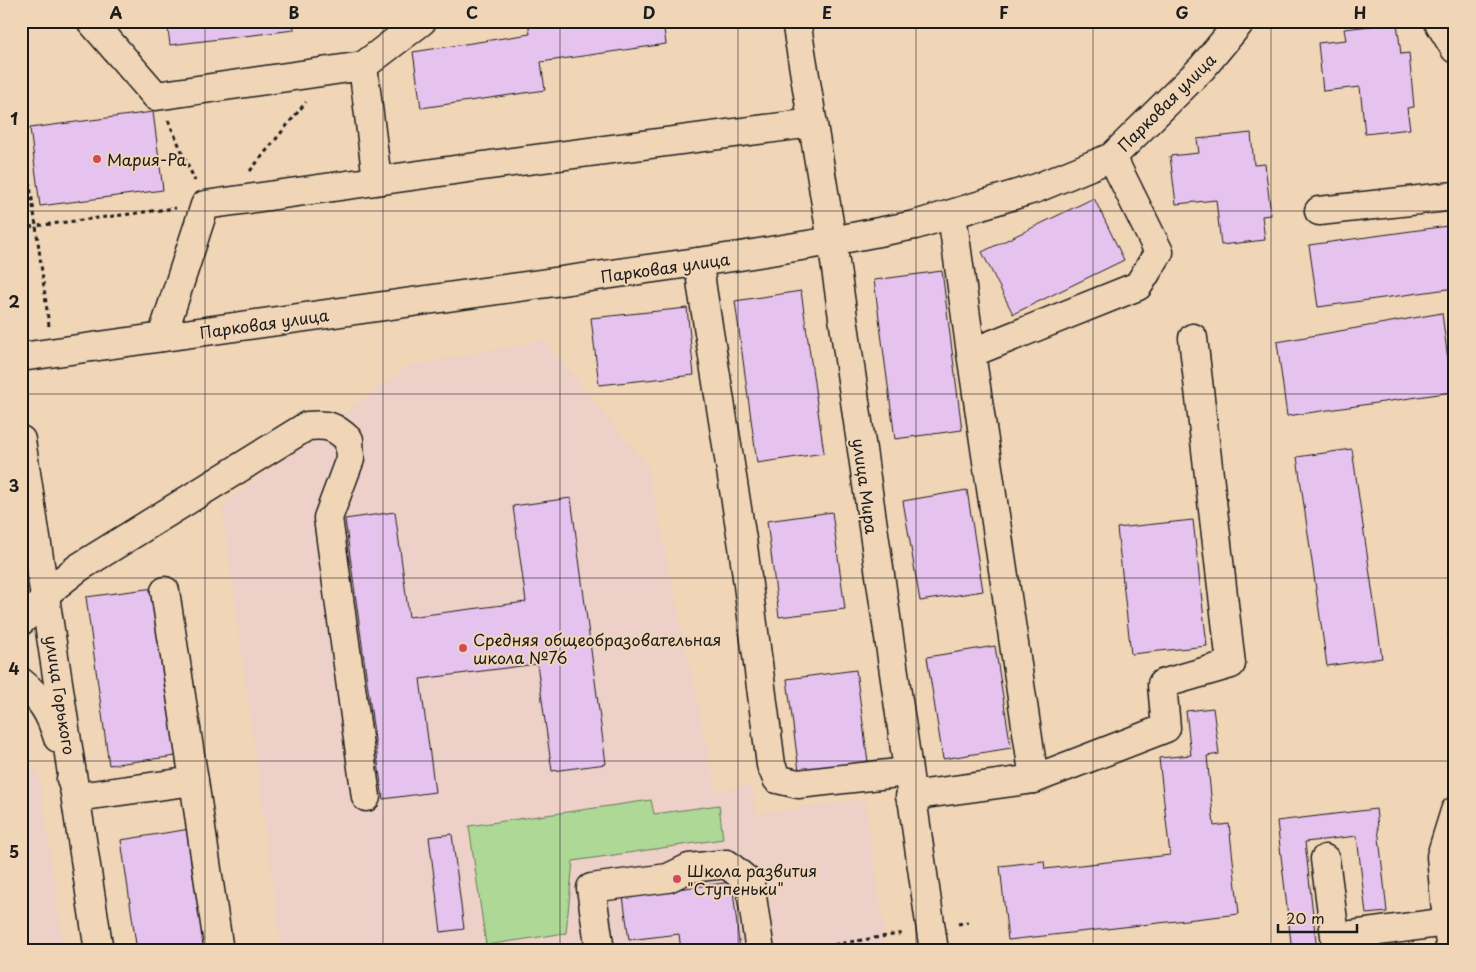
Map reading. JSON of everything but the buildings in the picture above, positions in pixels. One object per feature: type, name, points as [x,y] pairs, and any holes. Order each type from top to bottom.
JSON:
[{"type":"street","points":[[91,21],[156,96],[363,66],[422,21]]},
{"type":"street","name":"улица Мира","points":[[796,21],[832,242],[934,951]]},
{"type":"street","name":"Парковая улица","points":[[21,357],[832,242],[915,225],[952,215],[1037,188],[1112,157],[1202,68],[1241,21]]},
{"type":"street","points":[[1438,21],[1455,49]]},
{"type":"street","points":[[363,66],[377,180]]},
{"type":"street","points":[[162,337],[215,203],[812,123]]},
{"type":"street","points":[[971,353],[1138,286],[1159,252],[1112,157]]},
{"type":"street","points":[[1319,211],[1455,196]]},
{"type":"street","points":[[952,215],[1034,779]]},
{"type":"street","points":[[699,262],[743,546],[771,765],[777,779],[798,784],[909,784],[1034,779],[1166,728],[1162,684],[1231,664],[1193,338]]},
{"type":"street","points":[[21,621],[45,596],[78,568],[307,426],[323,424],[339,431],[349,440],[350,459],[328,518],[366,797]]},
{"type":"street","name":"улица Горького","points":[[21,440],[99,951]]},
{"type":"street","points":[[165,591],[219,951]]},
{"type":"street","points":[[21,682],[36,695],[52,719],[76,797],[194,782]]},
{"type":"street","points":[[1451,951],[1441,856],[1455,811]]},
{"type":"street","points":[[1325,859],[1336,944],[1447,922]]},
{"type":"street","points":[[600,951],[591,888],[668,878],[690,868],[727,864],[750,882],[760,951]]},
{"type":"path","points":[[21,34],[31,21]]},
{"type":"path","points":[[156,96],[215,203]]},
{"type":"path","points":[[21,228],[215,203],[309,99]]},
{"type":"path","points":[[21,126],[49,332]]},
{"type":"path","points":[[795,951],[914,932]]},
{"type":"shaded area","name":"Средняя общеобразовательная школа №76","points":[[544,340],[647,466],[716,791],[752,785],[756,814],[865,799],[887,951],[282,951],[222,505],[408,366]]},
{"type":"shaded area","points":[[38,770],[64,951],[21,951],[21,773]]},
{"type":"green space","points":[[651,800],[654,814],[719,805],[723,839],[573,861],[566,933],[486,945],[469,826]]},
{"type":"place","name":"Мария-Ра","points":[[97,159]]},
{"type":"place","name":"Средняя общеобразовательная школа №76","points":[[463,648]]},
{"type":"place","name":"Школа развития \"Ступеньки\"","points":[[677,879]]}]
